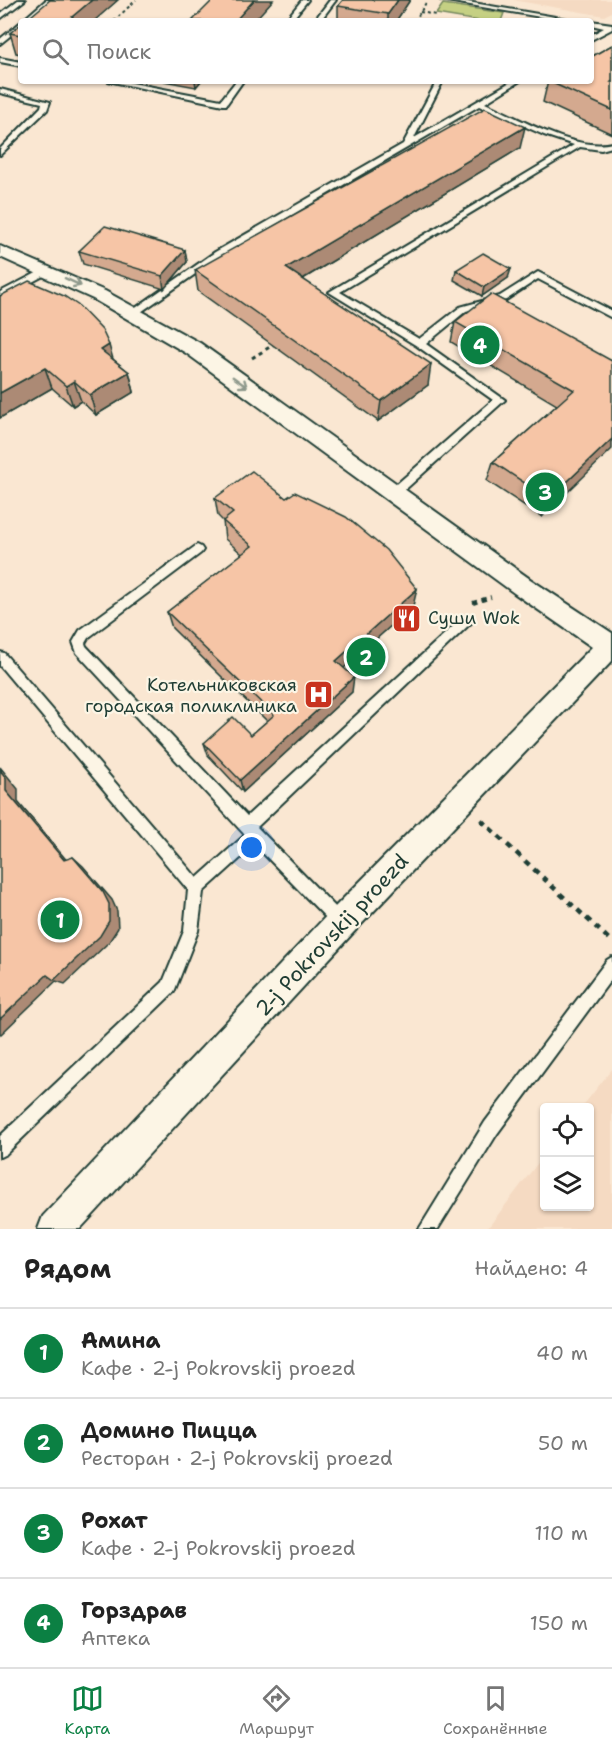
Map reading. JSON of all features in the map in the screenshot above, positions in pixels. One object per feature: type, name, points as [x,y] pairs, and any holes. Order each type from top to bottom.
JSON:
[{"type":"street","points":[[0,251],[48,270],[135,312],[193,348],[611,645]]},
{"type":"street","name":"2-j Pokrovskij proezd","points":[[56,1229],[341,922],[611,645]]},
{"type":"lane","points":[[0,17],[22,0]]},
{"type":"lane","points":[[29,18],[50,0]]},
{"type":"lane","points":[[290,18],[305,0]]},
{"type":"lane","points":[[319,18],[333,0]]},
{"type":"lane","points":[[444,0],[557,18]]},
{"type":"lane","points":[[594,23],[612,26]]},
{"type":"lane","points":[[594,36],[612,26]]},
{"type":"lane","points":[[0,42],[18,27]]},
{"type":"lane","points":[[0,60],[18,63]]},
{"type":"lane","points":[[126,84],[222,103],[238,84]]},
{"type":"lane","points":[[405,146],[438,84]]},
{"type":"lane","points":[[135,312],[218,254],[512,84]]},
{"type":"lane","points":[[0,90],[46,102],[44,108],[0,153]]},
{"type":"lane","points":[[479,103],[577,146],[608,148],[612,145]]},
{"type":"lane","points":[[394,493],[500,400],[420,344],[333,292],[577,146]]},
{"type":"lane","points":[[0,296],[48,270]]},
{"type":"lane","points":[[420,344],[463,309],[503,298],[538,275],[611,313]]},
{"type":"lane","points":[[197,550],[84,634],[79,642],[81,649],[251,831],[341,922]]},
{"type":"lane","points":[[0,1148],[170,987],[190,931],[196,888],[251,831],[466,622]]},
{"type":"lane","points":[[0,657],[196,888]]},
{"type":"lane","points":[[428,1229],[491,1128],[612,965]]},
{"type":"path","points":[[117,18],[136,0]]},
{"type":"path","points":[[417,18],[428,0]]},
{"type":"path","points":[[252,358],[273,345]]},
{"type":"path","points":[[469,604],[498,594]]},
{"type":"path","points":[[479,819],[612,942]]},
{"type":"shaded area","points":[[513,0],[612,0],[612,12],[604,16]]},
{"type":"shaded area","points":[[612,1069],[612,1229],[487,1229],[540,1160],[540,1211],[594,1211],[594,1103],[585,1103]]},
{"type":"green space","points":[[443,4],[504,13],[502,18],[461,18],[436,14]]},
{"type":"building","points":[[50,0],[92,0],[71,18],[29,18]]},
{"type":"building","points":[[213,0],[254,0],[238,18],[195,18]]},
{"type":"building","points":[[343,0],[398,0],[388,14],[338,6]]},
{"type":"building","points":[[18,26],[18,34],[10,33]]},
{"type":"building","points":[[612,45],[612,110],[555,84],[594,84],[594,55]]},
{"type":"building","points":[[485,108],[525,127],[286,268],[431,364],[381,401],[195,270]]},
{"type":"building","points":[[105,226],[185,250],[162,276],[79,251]]},
{"type":"building","points":[[483,253],[511,269],[484,287],[456,270]]},
{"type":"building","points":[[29,281],[64,296],[79,306],[102,330],[109,345],[101,350],[129,372],[90,395],[74,381],[66,386],[45,368],[0,393],[0,296]]},
{"type":"building","points":[[491,294],[612,361],[612,439],[549,499],[493,462],[574,390],[455,322]]},
{"type":"building","points":[[252,471],[286,498],[295,492],[346,517],[386,550],[417,589],[336,661],[354,677],[240,780],[204,743],[233,717],[251,735],[274,715],[167,612],[252,546],[223,521],[233,513],[215,498]]},
{"type":"building","points":[[0,770],[6,778],[6,791],[64,860],[73,857],[103,892],[109,904],[109,921],[100,936],[54,980],[47,975],[0,1019]]},
{"type":"place","name":"Горздрав","points":[[480,345]]},
{"type":"place","name":"Рохат","points":[[545,492]]},
{"type":"place","name":"Суши Wok","points":[[407,618]]},
{"type":"place","name":"Домино Пицца","points":[[366,657]]},
{"type":"place","name":"Котельниковская городская поликлиника","points":[[318,695]]},
{"type":"place","name":"Амина","points":[[60,920]]}]
